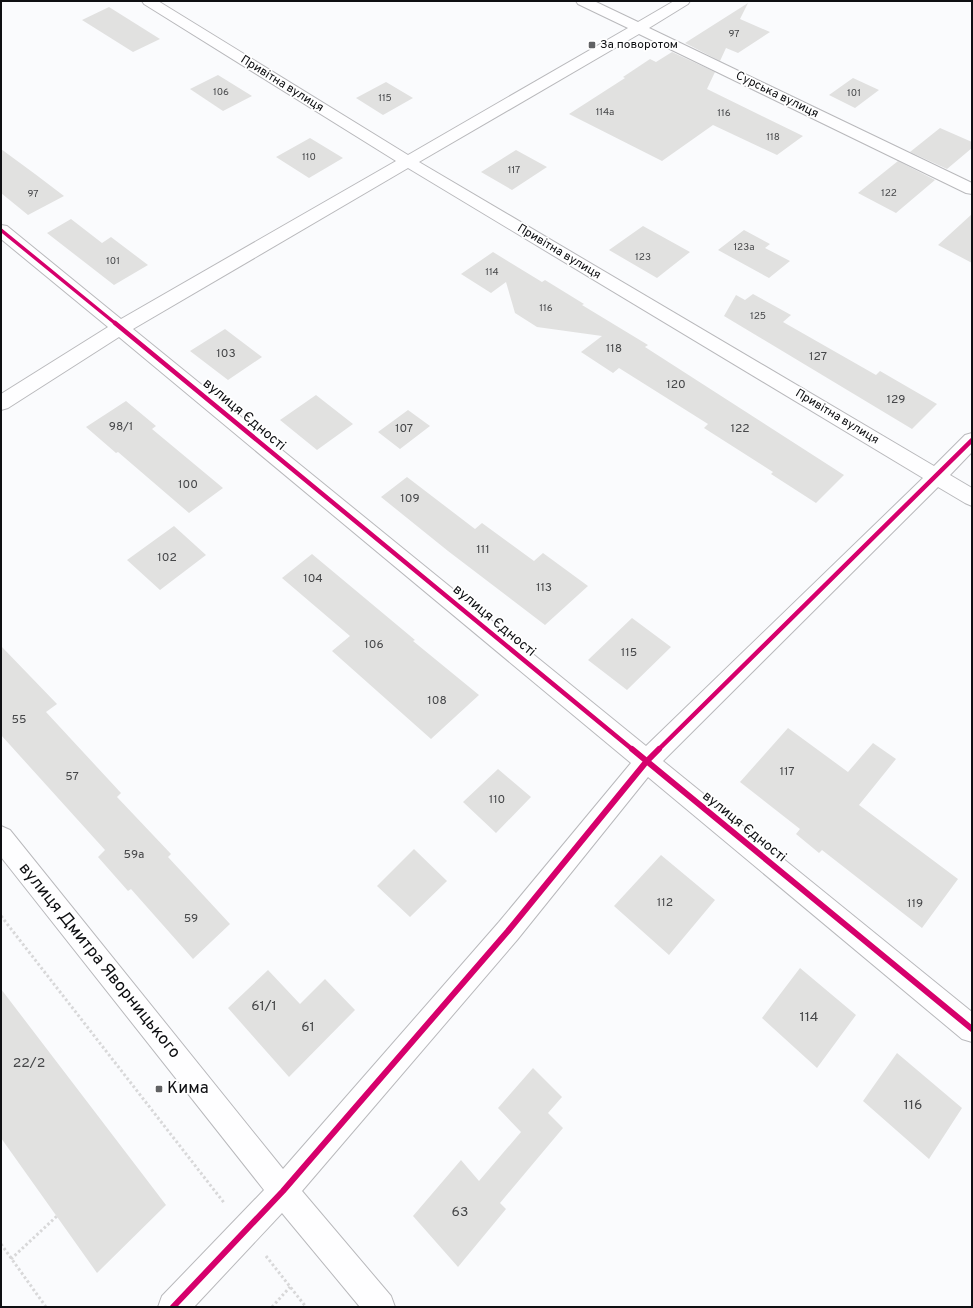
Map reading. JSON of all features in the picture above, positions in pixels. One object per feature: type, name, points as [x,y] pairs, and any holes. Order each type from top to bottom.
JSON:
[{"type":"street","name":"Привітна вулиця","points":[[148,1],[408,162],[972,498]]},
{"type":"street","name":"Сурська вулиця","points":[[583,1],[972,189]]},
{"type":"street","points":[[1,403],[120,328],[639,28],[683,1]]},
{"type":"street","name":"вулиця Єдності","points":[[1,230],[972,1029]]},
{"type":"street","points":[[173,1307],[283,1191],[508,931],[646,762],[972,440]]},
{"type":"street","name":"вулиця Дмитра Яворницького","points":[[1,838],[283,1191],[380,1307]]},
{"type":"path","points":[[1,916],[306,1307]]},
{"type":"path","points":[[11,1259],[56,1216]]},
{"type":"path","points":[[1,1244],[46,1307]]},
{"type":"path","points":[[272,1307],[290,1287]]},
{"type":"building","points":[[748,3],[740,19],[770,32],[738,53],[726,48],[720,61],[685,43]]},
{"type":"building","points":[[109,7],[160,39],[133,52],[82,20]]},
{"type":"building","points":[[672,52],[715,72],[707,89],[803,136],[777,155],[713,125],[662,161],[569,114],[625,78],[623,77],[650,59],[656,62]]},
{"type":"building","points":[[218,75],[252,96],[223,111],[190,89]]},
{"type":"building","points":[[853,78],[879,90],[855,108],[829,95]]},
{"type":"building","points":[[386,82],[413,98],[383,115],[356,98]]},
{"type":"building","points":[[940,128],[972,142],[972,148],[947,169],[910,152]]},
{"type":"building","points":[[310,138],[343,158],[309,178],[276,157]]},
{"type":"building","points":[[1,149],[64,196],[28,215],[1,193]]},
{"type":"building","points":[[516,150],[547,167],[512,190],[481,172]]},
{"type":"building","points":[[898,161],[935,180],[896,213],[858,193]]},
{"type":"building","points":[[972,214],[972,263],[938,245]]},
{"type":"building","points":[[71,219],[102,243],[111,237],[148,265],[114,285],[47,233]]},
{"type":"building","points":[[643,226],[690,252],[657,278],[609,250]]},
{"type":"building","points":[[744,230],[770,244],[765,248],[790,261],[769,278],[718,250]]},
{"type":"building","points":[[493,252],[542,282],[545,280],[584,304],[582,305],[648,345],[645,347],[844,475],[816,503],[771,474],[773,472],[704,428],[708,424],[619,368],[613,373],[581,352],[602,336],[537,327],[515,313],[506,282],[491,293],[461,274]]},
{"type":"building","points":[[753,294],[791,315],[783,322],[876,375],[880,371],[937,404],[912,429],[724,316],[736,295],[745,300]]},
{"type":"building","points":[[225,329],[262,357],[228,380],[190,351]]},
{"type":"building","points":[[316,395],[353,424],[317,450],[280,420]]},
{"type":"building","points":[[126,401],[156,426],[152,429],[223,488],[189,513],[118,452],[116,453],[86,427]]},
{"type":"building","points":[[408,410],[430,426],[400,449],[378,432]]},
{"type":"building","points":[[407,477],[475,529],[482,523],[534,561],[543,553],[588,586],[545,625],[448,551],[381,497]]},
{"type":"building","points":[[174,526],[206,555],[160,590],[127,560]]},
{"type":"building","points":[[312,554],[415,640],[413,641],[479,695],[431,739],[332,651],[350,636],[282,578]]},
{"type":"building","points":[[632,618],[671,647],[627,690],[588,660]]},
{"type":"building","points":[[1,646],[57,704],[46,712],[121,793],[117,797],[171,854],[168,857],[230,924],[193,959],[131,889],[128,891],[98,857],[105,850],[1,735]]},
{"type":"building","points":[[788,728],[848,772],[873,743],[896,759],[859,805],[958,879],[922,928],[822,850],[819,853],[796,834],[800,829],[740,782]]},
{"type":"building","points":[[498,769],[531,797],[496,833],[463,802]]},
{"type":"building","points":[[414,849],[447,881],[410,917],[377,886]]},
{"type":"building","points":[[661,855],[715,900],[669,955],[614,906]]},
{"type":"building","points":[[800,968],[856,1015],[817,1068],[762,1018]]},
{"type":"building","points":[[268,970],[300,1004],[325,979],[355,1010],[289,1077],[228,1008]]},
{"type":"building","points":[[1,989],[166,1205],[97,1273],[1,1138]]},
{"type":"building","points":[[897,1053],[962,1108],[929,1159],[863,1101]]},
{"type":"building","points":[[533,1068],[562,1097],[548,1113],[563,1128],[500,1203],[506,1209],[458,1267],[413,1216],[461,1160],[479,1181],[521,1132],[498,1108]]},
{"type":"cycle path","points":[[1,230],[972,1029]]},
{"type":"cycle path","points":[[173,1307],[283,1191],[508,931],[646,762],[972,440]]},
{"type":"place","name":"За поворотом","points":[[592,45]]},
{"type":"place","name":"Кима","points":[[159,1089]]}]
